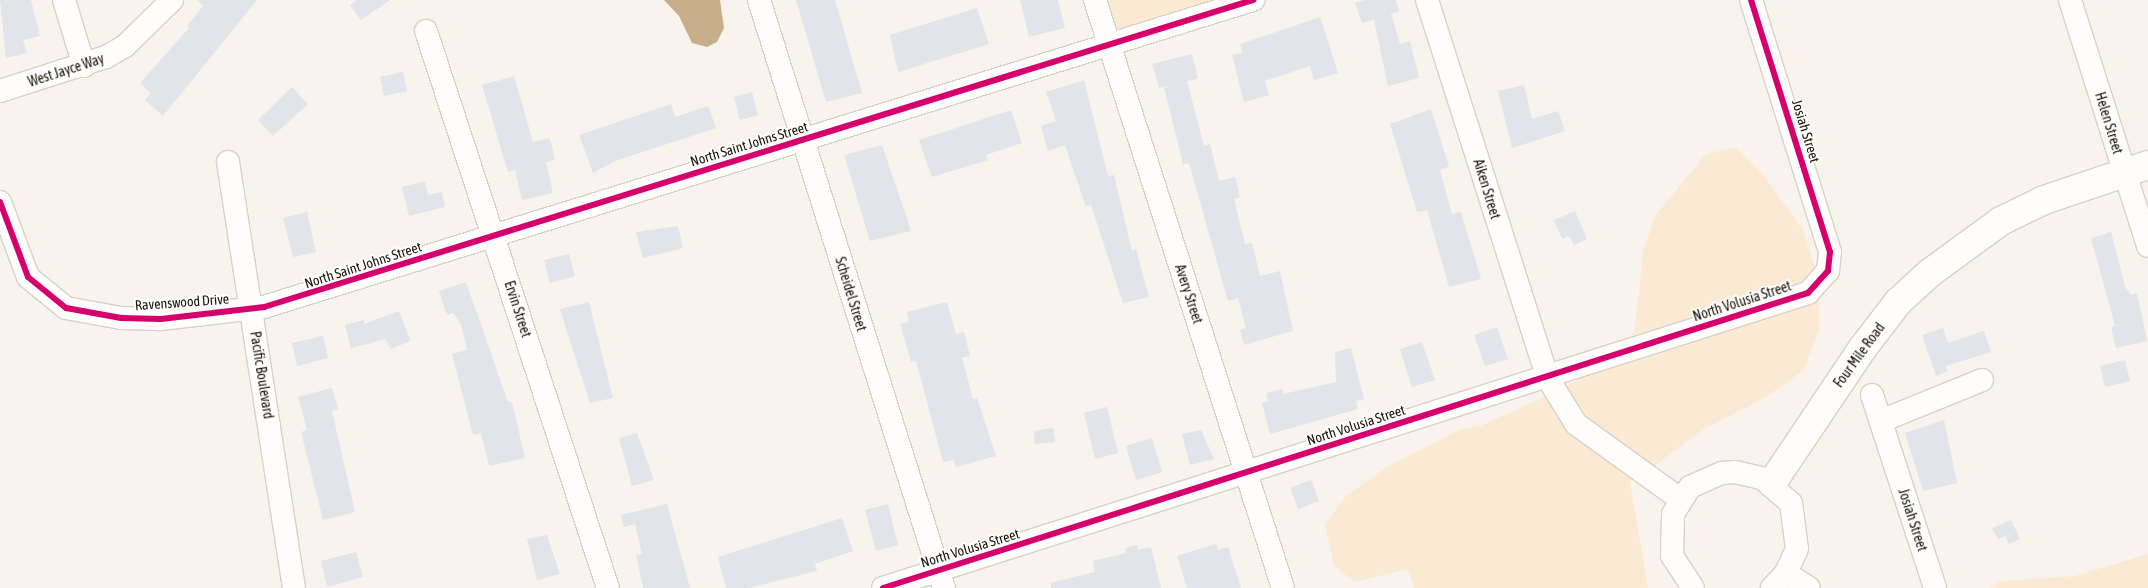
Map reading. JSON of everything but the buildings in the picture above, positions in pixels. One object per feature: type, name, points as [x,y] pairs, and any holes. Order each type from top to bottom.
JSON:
[{"type":"main road","name":"Four Mile Road","points":[[1772,483],[1898,302],[1966,243],[2044,200],[2136,169]]},
{"type":"street","points":[[64,0],[84,66]]},
{"type":"street","name":"West Jayce Way","points":[[0,91],[84,66],[125,46],[172,0]]},
{"type":"street","name":"Scheidel Street","points":[[759,0],[941,579]]},
{"type":"street","name":"Avery Street","points":[[1094,0],[1284,588]]},
{"type":"street","name":"North Saint Johns Street","points":[[252,309],[303,298],[803,140],[1110,47],[1253,0]]},
{"type":"street","name":"Aiken Street","points":[[1428,0],[1547,378],[1576,424],[1680,499]]},
{"type":"street","name":"Josiah Street","points":[[1751,0],[1830,252],[1828,271]]},
{"type":"street","name":"Helen Street","points":[[2070,0],[2136,169],[2148,246]]},
{"type":"street","name":"Ervin Street","points":[[426,31],[495,236],[608,588]]},
{"type":"street","name":"Pacific Boulevard","points":[[228,162],[294,588]]},
{"type":"street","name":"Ravenswood Drive","points":[[0,202],[28,277],[66,308],[121,318],[161,319],[252,309]]},
{"type":"street","name":"North Volusia Street","points":[[883,588],[941,579],[1246,472],[1547,378],[1808,293],[1828,271]]},
{"type":"street","points":[[1881,421],[1982,380]]},
{"type":"street","name":"Josiah Street","points":[[1872,396],[1934,588]]},
{"type":"street","points":[[1693,588],[1672,556],[1669,537],[1680,499],[1690,487],[1722,473],[1749,474],[1772,483],[1791,503],[1796,522],[1796,549],[1779,580],[1809,588]]},
{"type":"shaded area","points":[[664,0],[720,0],[724,28],[717,42],[707,47],[692,43],[679,16]]},
{"type":"shaded area","points":[[1104,0],[1211,0],[1213,5],[1116,37]]},
{"type":"shaded area","points":[[1735,147],[1761,172],[1804,231],[1816,272],[1803,286],[1628,343],[1635,328],[1643,252],[1655,216],[1706,154]]},
{"type":"shaded area","points":[[1819,294],[1819,329],[1804,370],[1763,399],[1704,429],[1650,469],[1584,418],[1563,388],[1595,370]]},
{"type":"shaded area","points":[[1547,396],[1635,479],[1630,481],[1648,588],[1414,588],[1408,569],[1355,582],[1334,566],[1325,524],[1346,496],[1387,467],[1459,430],[1480,426]]},
{"type":"shaded area","points":[[2148,554],[2148,588],[1988,588],[2002,581],[2075,576]]},
{"type":"cycle path","points":[[0,202],[28,277],[66,308],[121,318],[161,319],[264,307],[1253,0]]},
{"type":"cycle path","points":[[883,588],[1808,293],[1828,271],[1830,252],[1751,0]]}]
